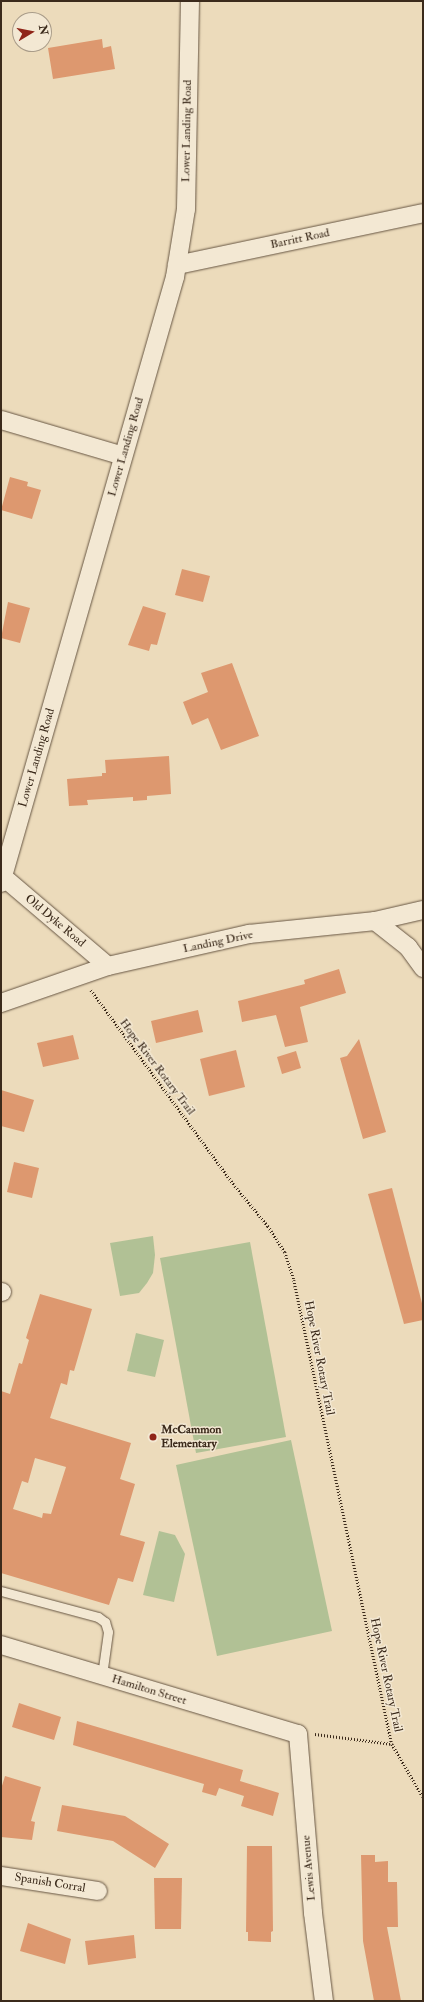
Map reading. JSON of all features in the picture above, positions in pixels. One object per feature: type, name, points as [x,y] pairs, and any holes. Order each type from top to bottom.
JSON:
[{"type":"street","name":"Lower Landing Road","points":[[2,878],[177,265],[186,209],[190,1]]},
{"type":"street","name":"Barritt Road","points":[[177,265],[423,213]]},
{"type":"street","points":[[1,420],[123,456]]},
{"type":"street","name":"Old Dyke Road","points":[[2,878],[108,966]]},
{"type":"street","name":"Landing Drive","points":[[1,1003],[108,966],[249,934],[375,921],[423,910]]},
{"type":"street","points":[[375,921],[408,947],[423,968]]},
{"type":"street","name":"Hamilton Street","points":[[1,1645],[298,1734]]},
{"type":"street","name":"Lewis Avenue","points":[[298,1734],[313,1913],[324,2001]]},
{"type":"street","name":"Spanish Corral","points":[[1,1876],[98,1891]]},
{"type":"lane","points":[[1,1592],[98,1617],[105,1622],[108,1632],[102,1675]]},
{"type":"path","name":"Hope River Rotary Trail","points":[[85,974],[92,994],[235,1186],[268,1226],[284,1252],[294,1280],[392,1744],[402,1765],[423,1797]]},
{"type":"path","points":[[298,1734],[321,1734],[392,1744]]},
{"type":"green space","points":[[153,1236],[155,1255],[153,1273],[139,1293],[120,1296],[110,1243]]},
{"type":"green space","points":[[250,1242],[286,1437],[196,1453],[160,1258]]},
{"type":"green space","points":[[136,1333],[164,1340],[155,1377],[127,1371]]},
{"type":"green space","points":[[291,1440],[332,1631],[217,1656],[176,1465]]},
{"type":"green space","points":[[159,1531],[175,1535],[185,1554],[174,1602],[143,1595]]},
{"type":"building","points":[[102,39],[103,48],[111,46],[115,69],[53,79],[49,52],[52,52],[52,47]]},
{"type":"building","points":[[10,477],[28,482],[27,486],[41,490],[32,519],[1,510]]},
{"type":"building","points":[[182,569],[210,576],[203,602],[175,595]]},
{"type":"building","points":[[8,602],[30,608],[20,643],[1,638]]},
{"type":"building","points":[[143,606],[166,613],[157,645],[151,644],[149,651],[128,645]]},
{"type":"building","points":[[232,663],[259,736],[221,750],[208,718],[192,725],[183,702],[208,692],[201,673]]},
{"type":"building","points":[[169,756],[171,794],[147,796],[147,800],[133,801],[133,797],[87,800],[88,805],[69,806],[67,779],[102,776],[102,773],[106,773],[105,760]]},
{"type":"building","points":[[339,969],[346,993],[300,1007],[308,1042],[285,1047],[276,1015],[242,1022],[238,1001],[305,984],[304,980]]},
{"type":"building","points":[[198,1010],[203,1032],[156,1043],[151,1021]]},
{"type":"building","points":[[73,1035],[79,1059],[43,1067],[37,1043]]},
{"type":"building","points":[[359,1039],[386,1132],[363,1139],[340,1058],[347,1056]]},
{"type":"building","points":[[236,1050],[245,1087],[209,1096],[200,1059]]},
{"type":"building","points":[[296,1051],[301,1068],[282,1074],[277,1057]]},
{"type":"building","points":[[1,1090],[34,1100],[24,1132],[1,1126]]},
{"type":"building","points":[[14,1162],[39,1168],[32,1198],[7,1192]]},
{"type":"building","points":[[392,1188],[423,1307],[423,1320],[404,1324],[368,1194]]},
{"type":"building","points":[[40,1294],[92,1309],[74,1371],[70,1370],[67,1385],[61,1383],[50,1418],[131,1443],[120,1479],[135,1484],[120,1535],[145,1542],[133,1582],[118,1578],[109,1605],[1,1573],[1,1391],[10,1394],[19,1363],[22,1364],[29,1340],[26,1338]],"holes":[[[35,1458],[66,1467],[51,1514],[43,1513],[42,1518],[13,1509],[22,1481],[28,1483]]]},
{"type":"building","points":[[19,1703],[61,1717],[54,1740],[12,1727]]},
{"type":"building","points":[[77,1721],[243,1770],[240,1781],[279,1793],[273,1816],[241,1806],[244,1796],[219,1788],[216,1796],[202,1792],[204,1784],[73,1745]]},
{"type":"building","points":[[5,1776],[41,1787],[31,1821],[35,1822],[32,1840],[1,1837],[1,1789]]},
{"type":"building","points":[[62,1805],[125,1816],[169,1844],[155,1868],[113,1841],[57,1831]]},
{"type":"building","points":[[247,1846],[272,1846],[273,1931],[271,1932],[271,1942],[248,1941],[248,1932],[246,1932]]},
{"type":"building","points":[[361,1855],[375,1855],[375,1862],[388,1861],[388,1882],[397,1882],[398,1927],[387,1927],[401,2001],[374,2001],[363,1941]]},
{"type":"building","points":[[154,1878],[182,1878],[181,1929],[155,1929]]},
{"type":"building","points":[[28,1923],[71,1939],[65,1964],[20,1951]]},
{"type":"building","points":[[134,1935],[136,1958],[88,1965],[85,1941]]},
{"type":"place","name":"McCammon Elementary","points":[[153,1437]]}]
